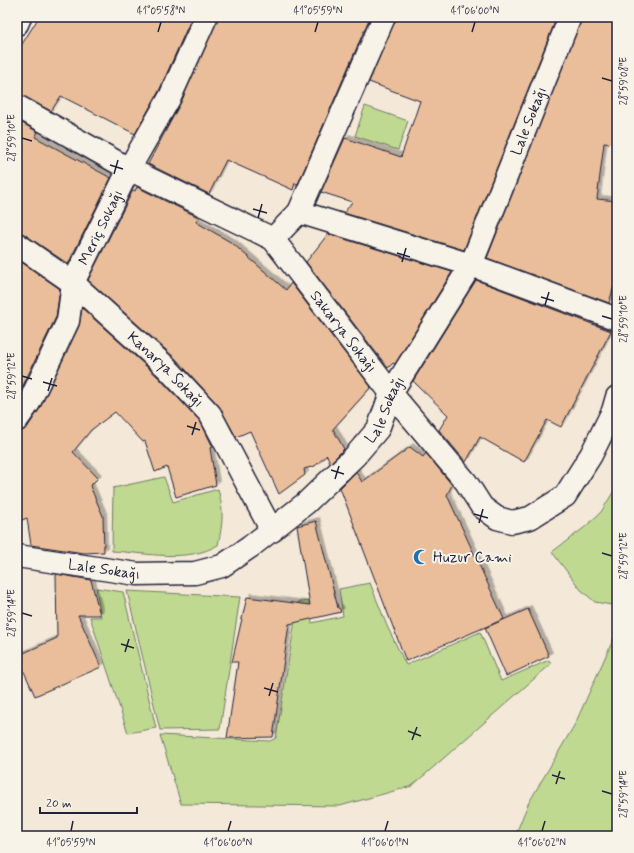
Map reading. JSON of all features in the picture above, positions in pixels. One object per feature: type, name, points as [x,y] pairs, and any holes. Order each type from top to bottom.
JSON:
[{"type":"street","points":[[17,24],[20,17]]},
{"type":"street","name":"Meriç Sokağı","points":[[17,420],[29,403],[68,321],[73,283],[129,169],[170,97],[206,17]]},
{"type":"street","points":[[274,239],[299,212],[384,17]]},
{"type":"street","name":"Lale Sokağı","points":[[17,556],[137,574],[195,573],[222,566],[272,531],[306,503],[355,456],[378,429],[391,394],[471,265],[570,17]]},
{"type":"street","name":"Sakarya Sokağı","points":[[17,106],[129,169],[274,239],[391,394],[466,482],[482,507],[497,518],[512,522],[530,518],[565,496],[591,455],[613,411],[617,397]]},
{"type":"street","points":[[299,212],[471,265],[617,319]]},
{"type":"street","name":"Kanarya Sokağı","points":[[17,244],[73,283],[166,366],[210,414],[272,531]]},
{"type":"green space","points":[[365,106],[408,121],[398,150],[355,136]]},
{"type":"green space","points":[[164,477],[173,502],[218,489],[222,517],[218,545],[206,551],[194,554],[166,556],[112,551],[113,488]]},
{"type":"green space","points":[[617,486],[617,606],[595,602],[581,590],[552,552],[585,527],[601,512]]},
{"type":"green space","points":[[370,583],[387,626],[406,665],[480,632],[501,681],[549,660],[551,664],[412,786],[340,806],[181,804],[160,735],[270,741],[276,738],[298,602],[309,601],[312,623],[343,616],[339,589]]},
{"type":"green space","points":[[96,588],[123,592],[156,728],[128,733],[90,617],[101,617]]},
{"type":"green space","points":[[127,591],[240,597],[220,729],[160,730]]},
{"type":"green space","points":[[617,631],[617,836],[515,836],[528,804],[575,724]]},
{"type":"building","points":[[39,17],[192,17],[159,91],[135,134],[61,96],[51,111],[17,94],[17,52]]},
{"type":"building","points":[[218,17],[370,17],[298,184],[295,183],[293,190],[226,160],[209,194],[148,164],[181,102]]},
{"type":"building","points":[[396,17],[557,17],[464,250],[344,213],[352,202],[321,192],[345,138],[401,157],[420,101],[369,82]]},
{"type":"building","points":[[582,17],[617,17],[617,144],[604,143],[597,199],[617,201],[617,275],[609,303],[487,258]]},
{"type":"building","points":[[17,120],[38,132],[35,137],[111,178],[68,264],[24,234],[17,232]]},
{"type":"building","points":[[137,187],[198,217],[196,222],[232,243],[286,290],[291,283],[371,387],[333,429],[344,449],[330,463],[327,455],[315,466],[304,469],[305,475],[279,494],[250,431],[236,437],[219,406],[175,358],[88,280],[133,190],[135,191]]},
{"type":"building","points":[[328,234],[452,272],[395,364],[393,363],[388,368],[306,262]]},
{"type":"building","points":[[17,259],[60,289],[56,317],[17,398]]},
{"type":"building","points":[[476,280],[611,331],[561,427],[547,420],[524,462],[480,437],[466,462],[439,430],[448,415],[413,381]]},
{"type":"building","points":[[82,308],[157,376],[200,421],[213,447],[210,448],[216,485],[176,497],[167,467],[155,472],[145,441],[143,442],[115,412],[91,430],[73,452],[98,478],[90,486],[103,516],[104,552],[84,553],[31,545],[27,518],[17,522],[17,432],[27,428],[40,408],[79,326]]},
{"type":"building","name":"Huzur Cami","points":[[410,447],[423,457],[426,453],[452,485],[447,495],[504,619],[406,661],[340,488],[356,472],[362,482]]},
{"type":"building","points":[[316,521],[338,608],[341,612],[289,624],[273,737],[227,738],[238,662],[232,662],[247,597],[310,605],[297,526]]},
{"type":"building","points":[[56,574],[91,580],[100,615],[78,615],[101,667],[35,696],[17,656],[57,638]]},
{"type":"building","points":[[528,609],[549,656],[506,676],[485,628]]},
{"type":"place","name":"Huzur Cami","points":[[421,557]]}]
